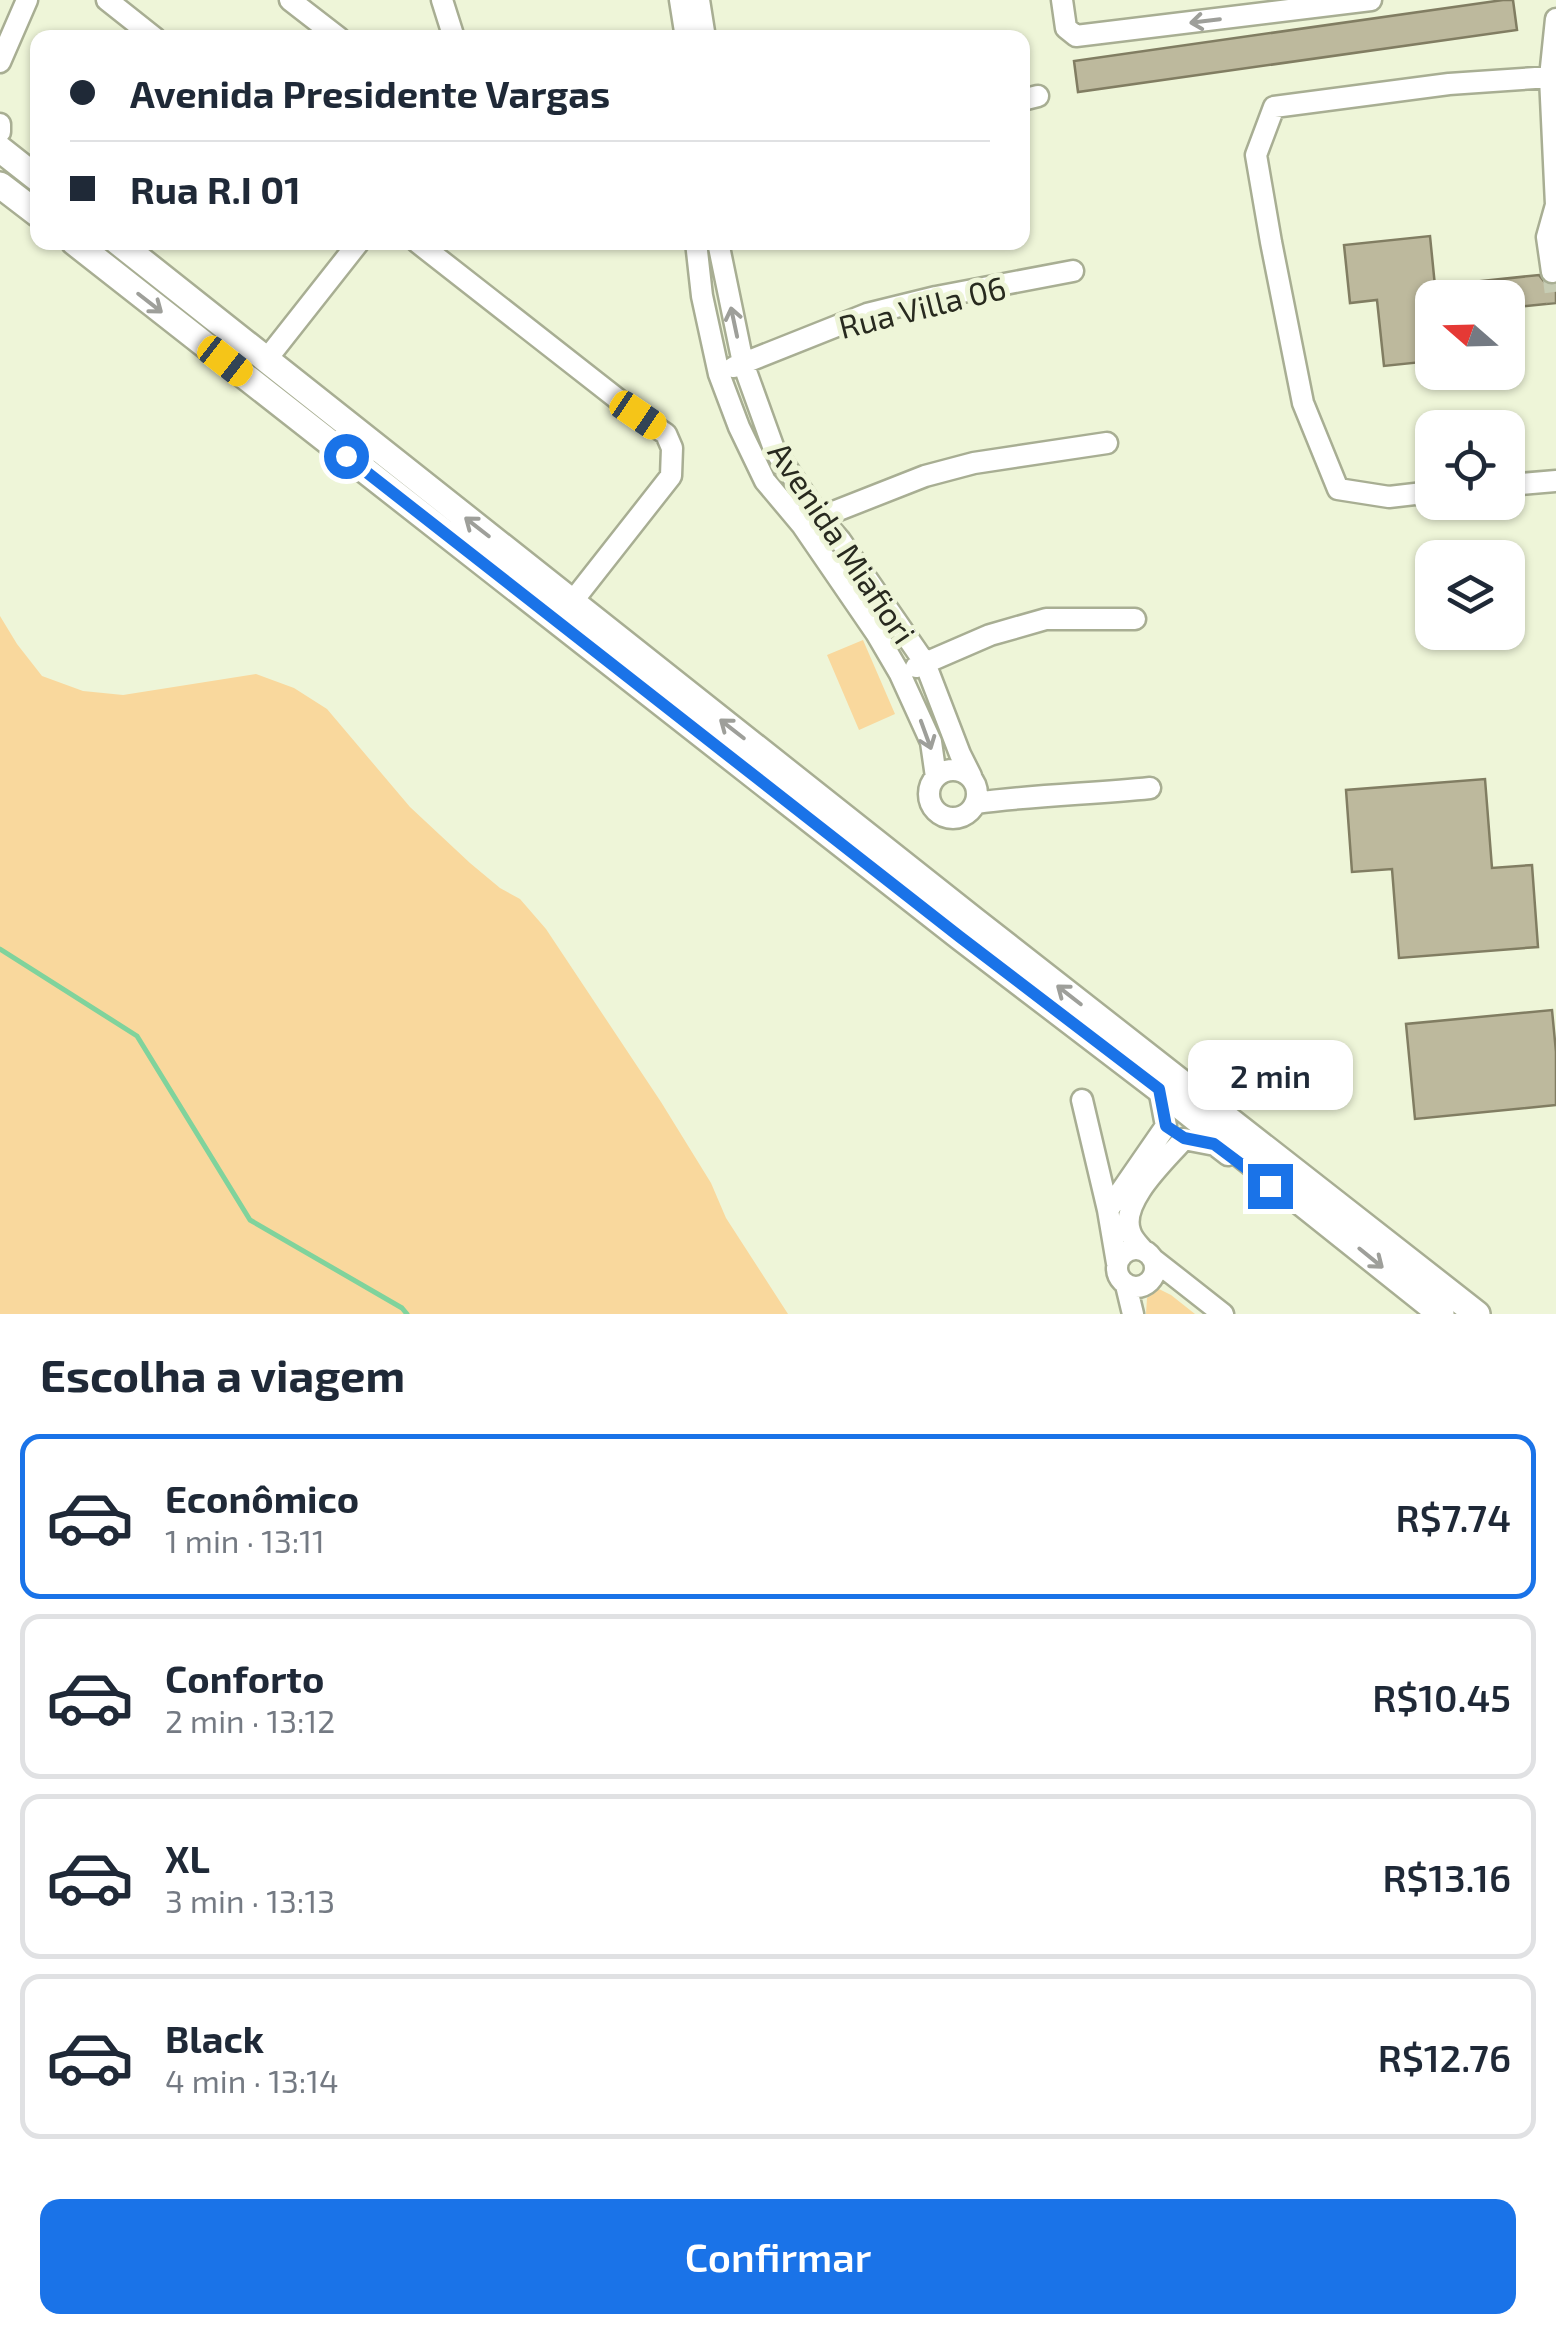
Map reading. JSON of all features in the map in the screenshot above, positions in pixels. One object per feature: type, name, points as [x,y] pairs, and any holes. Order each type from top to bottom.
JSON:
[{"type":"main road","points":[[0,149],[30,173]]},
{"type":"main road","points":[[0,185],[30,208]]},
{"type":"main road","points":[[84,250],[1477,1314]]},
{"type":"main road","points":[[128,250],[572,602],[960,937],[1159,1089],[1440,1314]]},
{"type":"street","points":[[0,62],[27,0]]},
{"type":"street","points":[[107,0],[132,8],[149,30]]},
{"type":"street","points":[[290,0],[329,30]]},
{"type":"street","points":[[442,0],[451,30]]},
{"type":"street","points":[[1062,0],[1066,28],[1076,36],[1372,0]]},
{"type":"street","points":[[688,30],[693,2]]},
{"type":"street","points":[[693,2],[702,30]]},
{"type":"street","points":[[1552,272],[1547,237],[1556,205],[1550,77],[1556,18]]},
{"type":"street","points":[[1415,494],[1389,496],[1338,489],[1303,403],[1256,154],[1274,107],[1448,84],[1550,77]]},
{"type":"street","points":[[0,124],[0,132]]},
{"type":"street","points":[[266,360],[352,250]]},
{"type":"street","points":[[427,250],[666,434],[672,448],[670,476],[572,602]]},
{"type":"street","name":"Avenida Miafiori","points":[[697,250],[702,296],[719,374],[764,481],[840,540],[925,662],[971,776]]},
{"type":"street","name":"Avenida Miafiori","points":[[720,250],[744,363],[774,449],[900,674],[931,742],[936,777]]},
{"type":"street","name":"Rua Villa 06","points":[[719,374],[867,314],[1073,271]]},
{"type":"street","points":[[811,520],[925,476],[974,462],[1107,443]]},
{"type":"street","points":[[1525,484],[1556,481]]},
{"type":"street","points":[[900,674],[990,635],[1046,619],[1135,619]]},
{"type":"street","points":[[953,769],[971,776],[978,794],[971,811],[963,817],[944,817],[936,812],[929,794],[936,777],[953,769]]},
{"type":"street","points":[[976,803],[1030,795],[1150,788]]},
{"type":"street","points":[[1108,1210],[1166,1126],[1159,1089]]},
{"type":"street","points":[[1082,1100],[1108,1210],[1118,1276],[1126,1285],[1134,1314]]},
{"type":"street","points":[[1166,1126],[1184,1138],[1214,1144],[1304,1214],[1317,1216]]},
{"type":"street","points":[[1149,1263],[1128,1227],[1132,1202],[1184,1138]]},
{"type":"street","points":[[1118,1263],[1131,1250],[1170,1279],[1183,1282],[1223,1314]]},
{"type":"street","points":[[1126,1285],[1138,1288],[1149,1263]]},
{"type":"shaded area","points":[[0,616],[42,676],[83,691],[123,695],[256,674],[294,688],[327,709],[410,807],[470,863],[520,899],[546,929],[661,1102],[711,1183],[726,1218],[788,1314],[0,1314]]},
{"type":"shaded area","points":[[863,640],[895,714],[859,730],[827,655]]},
{"type":"shaded area","points":[[1159,1289],[1195,1314],[1146,1314],[1147,1298]]},
{"type":"building","points":[[1513,0],[1517,30],[1078,92],[1074,61]]},
{"type":"building","points":[[1430,236],[1434,280],[1415,280],[1415,363],[1384,366],[1377,300],[1350,303],[1344,245]]},
{"type":"building","points":[[1539,275],[1546,284],[1556,285],[1556,303],[1525,306],[1525,280],[1492,280]]},
{"type":"building","points":[[1485,779],[1492,868],[1532,865],[1538,947],[1399,958],[1392,869],[1352,872],[1346,790]]},
{"type":"building","points":[[1552,1010],[1556,1105],[1415,1119],[1406,1024]]},
{"type":"waterway","points":[[0,949],[137,1036],[250,1220],[407,1314]]},
{"type":"tunnel","points":[[1552,272],[1556,302]]},
{"type":"route","points":[[346,456],[1159,1089],[1166,1126],[1172,1131],[1184,1138],[1214,1144],[1270,1186]]}]
